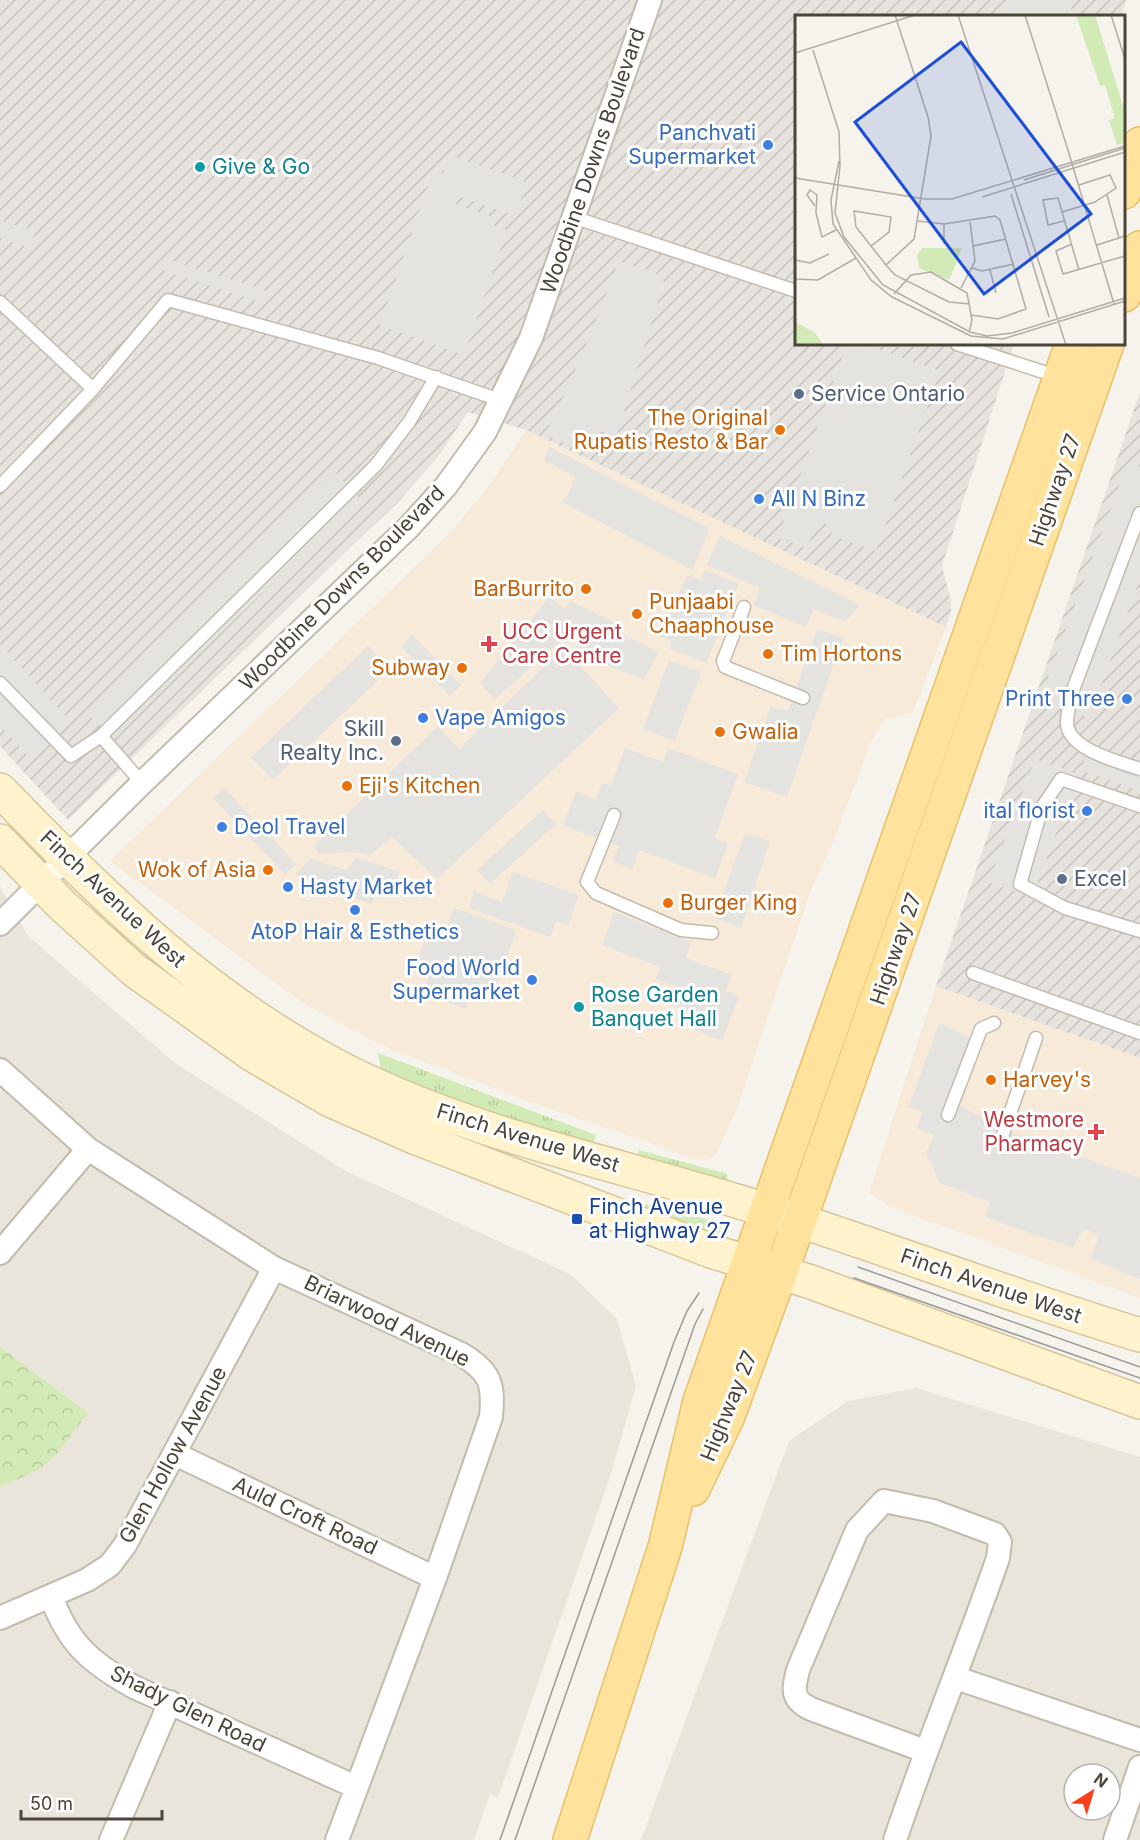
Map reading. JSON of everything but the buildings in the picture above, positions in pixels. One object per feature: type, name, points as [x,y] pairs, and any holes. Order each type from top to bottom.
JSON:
[{"type":"main road","points":[[1125,189],[1140,144]]},
{"type":"main road","points":[[1125,292],[1140,248]]},
{"type":"main road","name":"Highway 27","points":[[570,1840],[665,1547],[700,1401],[1072,345]]},
{"type":"main road","name":"Highway 27","points":[[665,1547],[728,1416],[797,1228],[1107,345]]},
{"type":"main road","name":"Finch Avenue West","points":[[0,790],[66,859],[144,933],[222,995],[350,1073],[433,1109],[534,1143],[1140,1335]]},
{"type":"main road","name":"Finch Avenue West","points":[[0,841],[102,943],[170,998],[253,1055],[330,1100],[448,1150],[747,1263],[1140,1402]]},
{"type":"main road","points":[[330,1100],[350,1073]]},
{"type":"main road","name":"Finch Avenue West","points":[[448,1150],[518,1163],[763,1217]]},
{"type":"street","name":"Woodbine Downs Boulevard","points":[[0,924],[142,783],[409,527],[453,477],[485,432],[531,338],[650,0]]},
{"type":"street","name":"Briarwood Avenue","points":[[0,1070],[88,1149],[274,1268],[461,1354],[484,1371],[494,1390],[491,1417],[435,1578],[337,1840]]},
{"type":"street","points":[[0,1252],[88,1149]]},
{"type":"street","name":"Glen Hollow Avenue","points":[[0,1618],[87,1580],[110,1565],[140,1522],[274,1268]]},
{"type":"street","name":"Auld Croft Road","points":[[175,1454],[435,1578]]},
{"type":"street","points":[[895,1840],[926,1751],[956,1678],[998,1558],[1000,1542],[995,1534],[933,1511],[884,1501],[857,1530],[798,1670],[793,1691],[798,1702],[811,1709],[926,1751]]},
{"type":"street","name":"Shady Glen Road","points":[[51,1596],[64,1628],[86,1656],[106,1671],[356,1787]]},
{"type":"street","points":[[956,1678],[1140,1740]]},
{"type":"street","points":[[111,1840],[170,1702]]},
{"type":"street","points":[[1115,1840],[1140,1767]]},
{"type":"lane","points":[[573,217],[795,291]]},
{"type":"lane","points":[[0,486],[93,389],[168,300],[378,358],[500,400]]},
{"type":"lane","points":[[0,302],[93,389]]},
{"type":"lane","points":[[960,345],[1060,377]]},
{"type":"lane","points":[[0,683],[70,756],[101,736],[376,465],[409,422],[436,377]]},
{"type":"lane","points":[[1140,513],[1071,695],[1067,726],[1076,742],[1102,756],[1140,769]]},
{"type":"lane","points":[[744,607],[723,661],[725,667],[803,698]]},
{"type":"lane","points":[[101,736],[142,783]]},
{"type":"lane","points":[[1140,806],[1061,779],[1042,807],[1020,884],[1065,908],[1140,931]]},
{"type":"lane","points":[[615,815],[587,882],[596,893],[681,930],[712,933]]},
{"type":"lane","points":[[973,973],[1140,1033]]},
{"type":"lane","points":[[948,1115],[981,1029],[994,1023]]},
{"type":"lane","points":[[1000,1143],[1036,1038]]},
{"type":"shaded area","points":[[0,0],[1127,0],[1121,15],[795,15],[795,345],[1014,345],[942,566],[951,601],[951,612],[946,627],[526,430],[468,412],[437,458],[399,501],[68,820],[0,746]]},
{"type":"shaded area","points":[[1007,0],[1074,0],[1069,15],[1001,15]]},
{"type":"shaded area","points":[[449,155],[527,182],[515,216],[452,194],[450,202],[496,218],[494,225],[507,230],[464,355],[380,325],[433,171],[443,174]]},
{"type":"shaded area","points":[[0,220],[35,231],[30,248],[0,238]]},
{"type":"shaded area","points":[[165,259],[267,291],[263,303],[161,270]]},
{"type":"shaded area","points":[[619,261],[665,277],[617,434],[598,431],[591,454],[545,435],[582,356]]},
{"type":"shaded area","points":[[847,345],[866,345],[940,371],[876,551],[831,535],[833,527],[817,521],[807,548],[778,538]]},
{"type":"shaded area","points":[[1140,392],[1140,1058],[936,986]]},
{"type":"shaded area","points":[[526,430],[946,627],[913,712],[884,720],[872,740],[831,848],[812,887],[738,1107],[716,1154],[708,1160],[696,1159],[542,1106],[380,1045],[303,1003],[110,861],[449,534],[489,486]]},
{"type":"shaded area","points":[[549,447],[709,528],[693,570],[562,502],[569,493],[575,477],[544,460]]},
{"type":"shaded area","points":[[1128,462],[1140,466],[1140,579],[1089,718],[1040,699]]},
{"type":"shaded area","points":[[336,473],[360,499],[112,738],[89,715]]},
{"type":"shaded area","points":[[720,536],[860,605],[845,622],[814,609],[806,627],[753,605],[760,588],[707,565]]},
{"type":"shaded area","points":[[705,570],[739,584],[706,663],[669,648],[672,641],[661,637],[687,575],[701,580]]},
{"type":"shaded area","points":[[549,597],[565,609],[570,601],[614,622],[610,629],[659,652],[644,680],[575,653],[581,638],[570,633],[495,699],[480,683]]},
{"type":"shaded area","points":[[817,629],[843,638],[787,797],[744,782],[771,706],[788,711]]},
{"type":"shaded area","points":[[412,635],[461,685],[450,696],[401,647]]},
{"type":"shaded area","points":[[0,644],[70,721],[30,758],[0,725]]},
{"type":"shaded area","points":[[368,646],[390,669],[273,780],[251,757]]},
{"type":"shaded area","points":[[563,648],[619,708],[437,879],[392,837],[370,855],[352,852],[318,854],[314,846],[438,726],[459,749]]},
{"type":"shaded area","points":[[669,660],[701,672],[675,741],[643,729]]},
{"type":"shaded area","points":[[625,748],[663,762],[668,748],[738,774],[715,838],[728,844],[715,878],[639,850],[632,869],[612,861],[619,846],[563,826],[576,791],[596,800],[602,783],[611,786]]},
{"type":"shaded area","points":[[1086,754],[1140,773],[1140,791],[1081,770]]},
{"type":"shaded area","points":[[1035,759],[1078,774],[1032,898],[989,882]]},
{"type":"shaded area","points":[[224,788],[296,864],[285,874],[213,798]]},
{"type":"shaded area","points":[[543,810],[556,824],[490,884],[477,870]]},
{"type":"shaded area","points":[[745,834],[770,841],[741,928],[714,918]]},
{"type":"shaded area","points":[[356,857],[400,872],[390,896],[377,890],[371,904],[295,874],[311,859],[347,870]]},
{"type":"shaded area","points":[[513,872],[579,895],[568,925],[556,921],[550,937],[469,908],[474,892],[502,902]]},
{"type":"shaded area","points":[[0,886],[28,936],[176,1064],[346,1171],[570,1274],[617,1319],[636,1386],[611,1474],[498,1797],[490,1794],[474,1840],[0,1840]]},
{"type":"shaded area","points":[[454,908],[516,930],[493,998],[473,991],[466,1009],[423,993],[430,974],[415,968],[429,927],[445,932]]},
{"type":"shaded area","points":[[614,912],[691,942],[686,958],[732,975],[726,991],[739,996],[722,1041],[688,1027],[693,1013],[673,1005],[680,988],[656,979],[660,967],[602,945]]},
{"type":"shaded area","points":[[936,986],[1140,1058],[1140,1298],[890,1207],[869,1192]]},
{"type":"shaded area","points":[[939,1023],[974,1039],[955,1103],[1009,1131],[1140,1178],[1140,1279],[1091,1259],[1099,1235],[1083,1229],[1073,1248],[985,1217],[990,1202],[940,1183],[926,1153],[934,1135],[917,1128],[922,1112],[909,1107]]},
{"type":"shaded area","points":[[916,1388],[1140,1457],[1140,1840],[641,1840],[789,1441],[848,1401]]},
{"type":"green space","points":[[378,1053],[596,1135],[591,1149],[423,1092],[381,1069]]},
{"type":"green space","points":[[639,1150],[727,1174],[727,1181],[636,1161]]},
{"type":"green space","points":[[565,1184],[721,1223],[722,1225],[717,1239]]},
{"type":"green space","points":[[0,1347],[88,1413],[56,1455],[38,1470],[0,1487]]},
{"type":"tram line","points":[[858,1267],[1140,1367]]},
{"type":"tram line","points":[[854,1278],[1140,1378]]},
{"type":"tram line","points":[[500,1840],[674,1342],[687,1311],[699,1293]]},
{"type":"tram line","points":[[515,1840],[695,1324],[703,1309]]},
{"type":"place","name":"Panchvati Supermarket","points":[[768,145]]},
{"type":"place","name":"Give & Go","points":[[200,167]]},
{"type":"place","name":"Service Ontario","points":[[799,394]]},
{"type":"place","name":"The Original Rupatis Resto & Bar","points":[[780,430]]},
{"type":"place","name":"All N Binz","points":[[759,499]]},
{"type":"place","name":"BarBurrito","points":[[586,589]]},
{"type":"place","name":"Punjaabi Chaaphouse","points":[[637,614]]},
{"type":"place","name":"UCC Urgent Care Centre","points":[[489,644]]},
{"type":"place","name":"Tim Hortons","points":[[768,654]]},
{"type":"place","name":"Subway","points":[[462,668]]},
{"type":"place","name":"Print Three","points":[[1127,699]]},
{"type":"place","name":"Vape Amigos","points":[[423,718]]},
{"type":"place","name":"Gwalia","points":[[720,732]]},
{"type":"place","name":"Skill Realty Inc.","points":[[396,741]]},
{"type":"place","name":"Eji's Kitchen","points":[[347,786]]},
{"type":"place","name":"ital florist","points":[[1087,811]]},
{"type":"place","name":"Deol Travel","points":[[222,827]]},
{"type":"place","name":"Wok of Asia","points":[[268,870]]},
{"type":"place","name":"Excel","points":[[1062,879]]},
{"type":"place","name":"Hasty Market","points":[[288,887]]},
{"type":"place","name":"Burger King","points":[[668,903]]},
{"type":"place","name":"AtoP Hair & Esthetics","points":[[355,910]]},
{"type":"place","name":"Food World Supermarket","points":[[532,980]]},
{"type":"place","name":"Rose Garden Banquet Hall","points":[[579,1007]]},
{"type":"place","name":"Harvey's","points":[[991,1080]]},
{"type":"place","name":"Westmore Pharmacy","points":[[1096,1132]]},
{"type":"place","name":"Finch Avenue at Highway 27","points":[[577,1219]]}]
